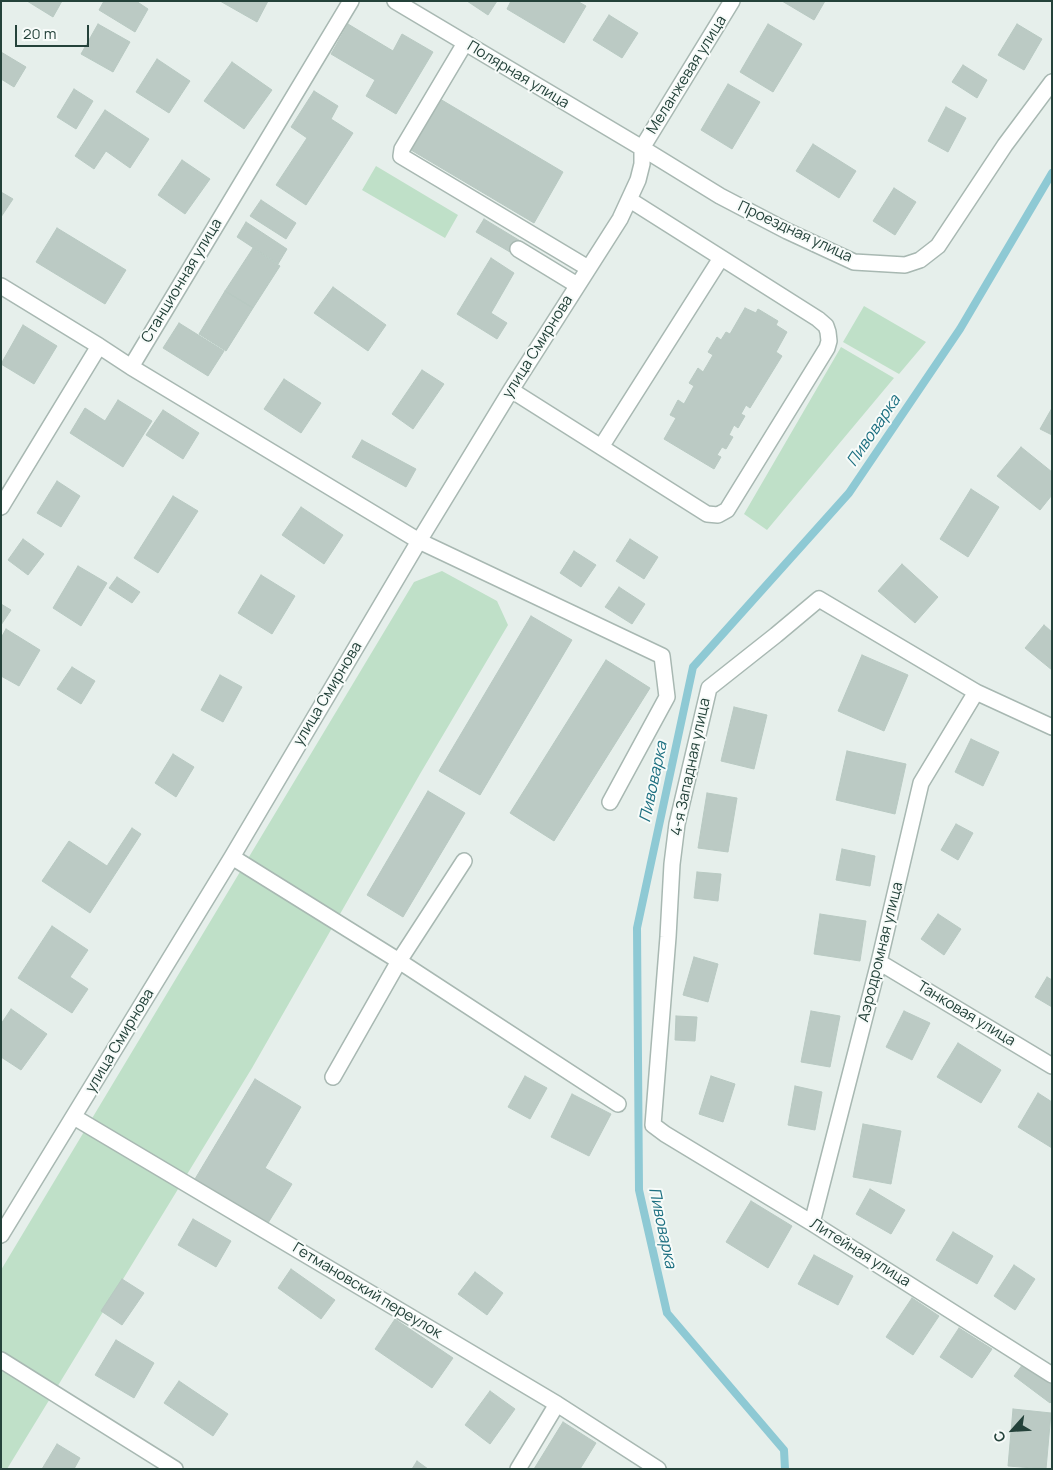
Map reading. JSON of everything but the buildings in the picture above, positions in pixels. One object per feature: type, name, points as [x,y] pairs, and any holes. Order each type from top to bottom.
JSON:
[{"type":"street","name":"Станционная улица","points":[[130,367],[351,1]]},
{"type":"street","name":"Полярная улица","points":[[395,1],[642,148]]},
{"type":"street","name":"Меланжевая улица","points":[[642,148],[732,1]]},
{"type":"street","points":[[465,43],[402,149],[401,156],[588,268]]},
{"type":"street","name":"Проездная улица","points":[[642,148],[720,196],[786,231],[854,262],[904,265],[920,260],[938,246],[1005,145],[1052,82]]},
{"type":"street","name":"улица Смирнова","points":[[1,1235],[232,856],[510,390],[620,219],[638,180],[642,164],[642,148]]},
{"type":"street","points":[[510,390],[707,514],[718,515],[727,510],[827,348],[829,340],[826,326],[818,319],[630,200]]},
{"type":"street","points":[[518,249],[577,285]]},
{"type":"street","points":[[601,447],[721,258]]},
{"type":"street","points":[[1,286],[130,367],[419,541],[662,656],[667,697],[610,802]]},
{"type":"street","points":[[1,507],[99,346]]},
{"type":"street","name":"4-я Западная улица","points":[[666,1134],[653,1125],[672,864],[677,824],[709,688],[819,599],[976,692]]},
{"type":"street","points":[[976,692],[1052,727]]},
{"type":"street","name":"Аэродромная улица","points":[[812,1223],[879,962],[922,783],[976,692]]},
{"type":"street","points":[[232,856],[399,961],[618,1104]]},
{"type":"street","points":[[333,1077],[399,961],[464,861]]},
{"type":"street","name":"Танковая улица","points":[[879,962],[1052,1066]]},
{"type":"street","name":"Гетмановский переулок","points":[[74,1117],[557,1404],[658,1469]]},
{"type":"street","name":"Литейная улица","points":[[666,1134],[812,1223],[1052,1375]]},
{"type":"street","points":[[1,1360],[175,1469]]},
{"type":"street","points":[[518,1469],[557,1404]]},
{"type":"green space","points":[[376,166],[458,215],[445,238],[362,190]]},
{"type":"green space","points":[[864,306],[926,342],[899,374],[843,342]]},
{"type":"green space","points":[[841,347],[894,378],[767,530],[744,514]]},
{"type":"green space","points":[[442,571],[497,601],[508,625],[420,774],[252,1068],[7,1469],[1,1469],[1,1270],[414,582]]},
{"type":"waterway","name":"Пивоварка","points":[[785,1469],[784,1450],[667,1313],[639,1190],[637,928],[693,667],[849,493],[960,329],[1052,173]]}]
